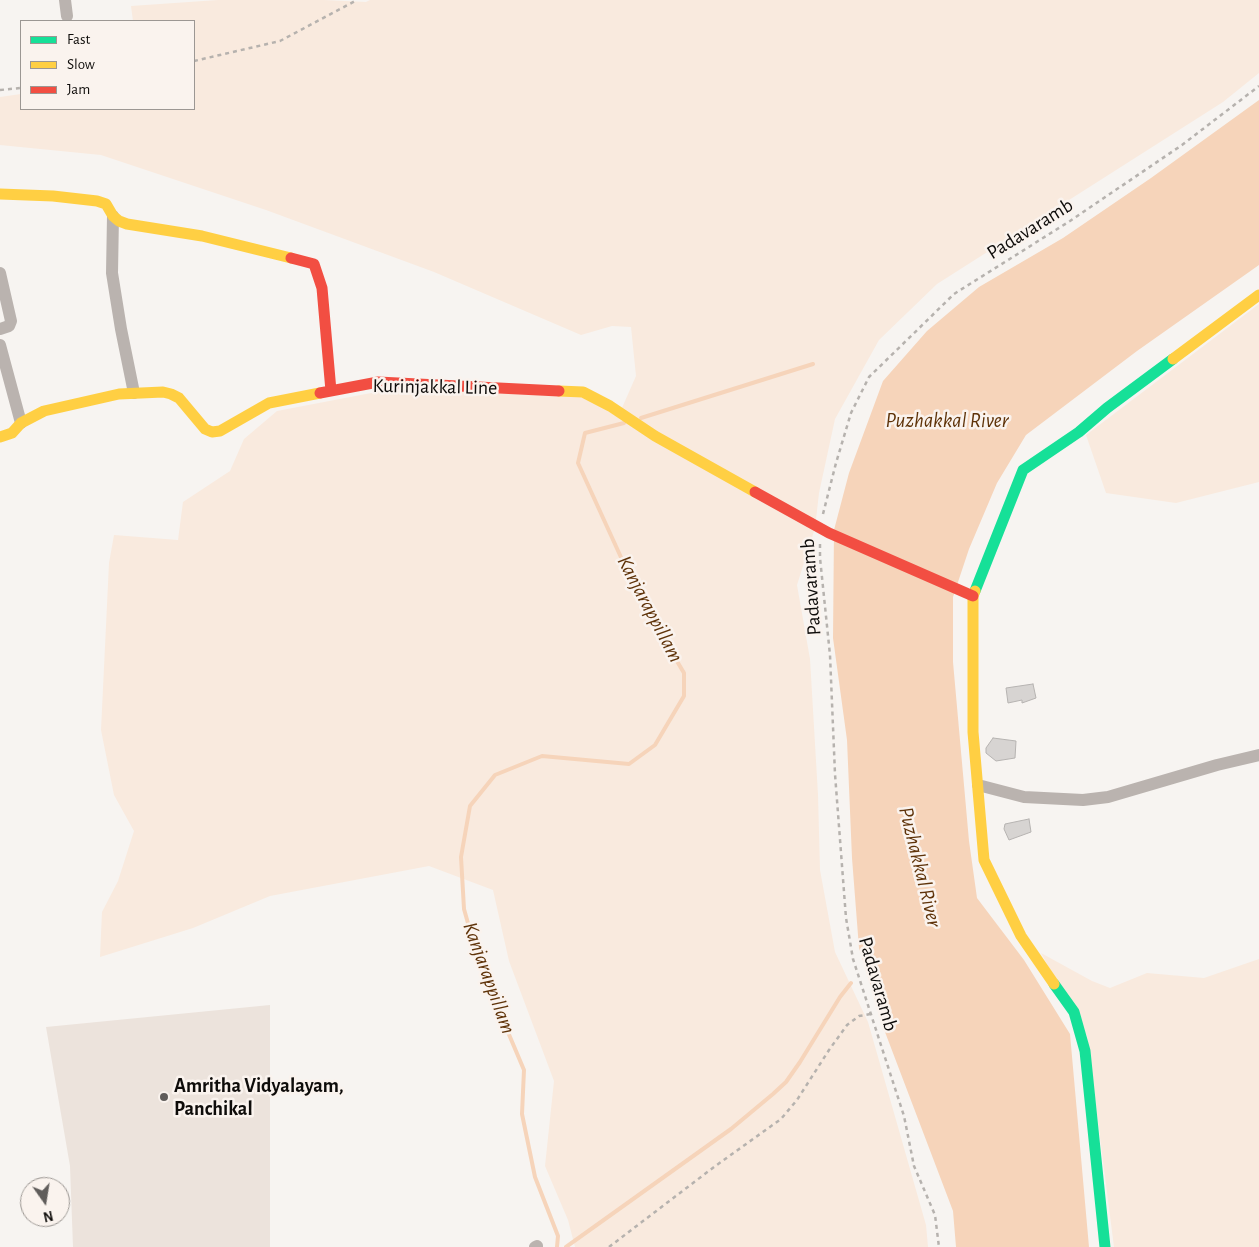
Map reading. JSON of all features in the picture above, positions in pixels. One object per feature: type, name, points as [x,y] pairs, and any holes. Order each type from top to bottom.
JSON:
[{"type":"street","points":[[66,0],[66,16]]},
{"type":"street","points":[[0,194],[53,196],[97,201],[109,207],[113,216],[112,273],[134,393]]},
{"type":"street","points":[[113,216],[127,224],[202,236],[314,264],[322,288],[331,391]]},
{"type":"street","points":[[0,273],[11,321],[9,326],[0,329]]},
{"type":"street","points":[[1105,1247],[1085,1051],[1074,1012],[1021,936],[984,860],[973,732],[973,596],[1023,470],[1079,432],[1107,408],[1259,295]]},
{"type":"street","points":[[0,345],[21,423]]},
{"type":"street","name":"Kurinjakkal Line","points":[[0,437],[12,433],[21,423],[44,411],[119,394],[163,392],[179,398],[205,429],[212,432],[220,431],[269,403],[378,382],[583,392],[610,406],[644,429],[825,530],[973,596]]},
{"type":"street","points":[[978,785],[1024,797],[1083,800],[1108,797],[1217,765],[1259,755]]},
{"type":"path","points":[[195,61],[280,41],[357,0]]},
{"type":"path","name":"Padavaramb","points":[[939,1247],[935,1215],[914,1166],[904,1116],[853,959],[846,918],[835,774],[830,655],[820,558],[825,530],[824,506],[846,430],[869,377],[954,294],[1070,221],[1182,145],[1259,86]]},
{"type":"path","points":[[0,90],[20,88]]},
{"type":"path","points":[[609,1247],[714,1167],[782,1119],[797,1100],[847,1025],[859,1016],[871,1014]]},
{"type":"shaded area","points":[[218,0],[366,2],[370,0],[1259,0],[1259,73],[1223,102],[937,284],[879,340],[835,419],[819,493],[815,528],[797,585],[810,659],[818,795],[820,870],[835,952],[868,1022],[926,1225],[928,1247],[575,1247],[568,1220],[545,1166],[554,1081],[509,961],[493,890],[429,866],[270,896],[193,928],[100,957],[102,912],[118,881],[134,831],[114,795],[101,730],[109,563],[114,535],[178,540],[183,502],[230,471],[244,439],[277,411],[392,389],[584,397],[618,417],[636,376],[631,327],[612,326],[581,335],[434,272],[266,210],[101,155],[0,145],[0,97],[20,94],[20,110],[195,110],[195,20],[133,20],[131,6]]},
{"type":"shaded area","points":[[1259,304],[1259,482],[1176,503],[1106,493],[1086,435]]},
{"type":"shaded area","points":[[1041,953],[1092,981],[1110,988],[1147,973],[1204,978],[1259,959],[1259,1247],[1114,1247],[1087,1036]]},
{"type":"shaded area","name":"Amritha Vidyalayam, Panchikal","points":[[270,1005],[270,1247],[73,1247],[70,1166],[46,1027]]},
{"type":"water","name":"Puzhakkal River","points":[[1259,100],[1259,265],[1137,351],[1026,435],[997,483],[969,549],[953,597],[953,662],[969,841],[977,898],[1024,960],[1070,1034],[1089,1247],[956,1247],[953,1211],[885,1032],[859,948],[852,858],[847,740],[833,638],[834,530],[849,473],[883,381],[927,331],[979,287],[1063,238],[1151,178]]},
{"type":"building","points":[[1033,684],[1036,698],[1022,703],[1022,700],[1008,703],[1006,688]]},
{"type":"building","points":[[993,738],[1016,741],[1015,758],[996,761],[986,753],[986,748]]},
{"type":"building","points":[[1029,819],[1031,832],[1009,840],[1004,829],[1005,824]]},
{"type":"waterway","name":"Kanjarappillam","points":[[641,418],[813,364]]},
{"type":"waterway","name":"Kanjarappillam","points":[[557,1247],[558,1236],[535,1177],[522,1114],[524,1070],[480,966],[464,909],[461,857],[470,806],[495,775],[542,756],[629,764],[655,745],[684,696],[684,673],[640,599],[578,463],[585,433],[624,423]]},
{"type":"waterway","points":[[566,1247],[731,1129],[786,1082],[840,997],[851,983]]},
{"type":"traffic: fast","points":[[975,591],[1023,470],[1079,432],[1107,408],[1173,359]]},
{"type":"traffic: fast","points":[[1054,984],[1074,1012],[1085,1051],[1105,1247]]},
{"type":"traffic: slow","points":[[0,194],[53,196],[97,201],[106,204],[113,216],[127,224],[202,236],[291,258]]},
{"type":"traffic: slow","points":[[1173,359],[1259,295]]},
{"type":"traffic: slow","points":[[559,391],[583,392],[610,406],[655,436],[755,492]]},
{"type":"traffic: slow","points":[[0,437],[12,433],[21,423],[44,411],[119,394],[163,392],[171,394],[179,398],[205,429],[212,432],[220,431],[269,403],[320,393]]},
{"type":"traffic: slow","points":[[975,591],[973,596],[973,732],[984,860],[1021,936],[1054,984]]},
{"type":"traffic: jam","points":[[291,258],[314,264],[322,288],[331,391]]},
{"type":"traffic: jam","points":[[320,393],[378,382],[559,391]]},
{"type":"traffic: jam","points":[[755,492],[829,533],[973,596]]},
{"type":"place","name":"Amritha Vidyalayam, Panchikal","points":[[164,1097]]}]
